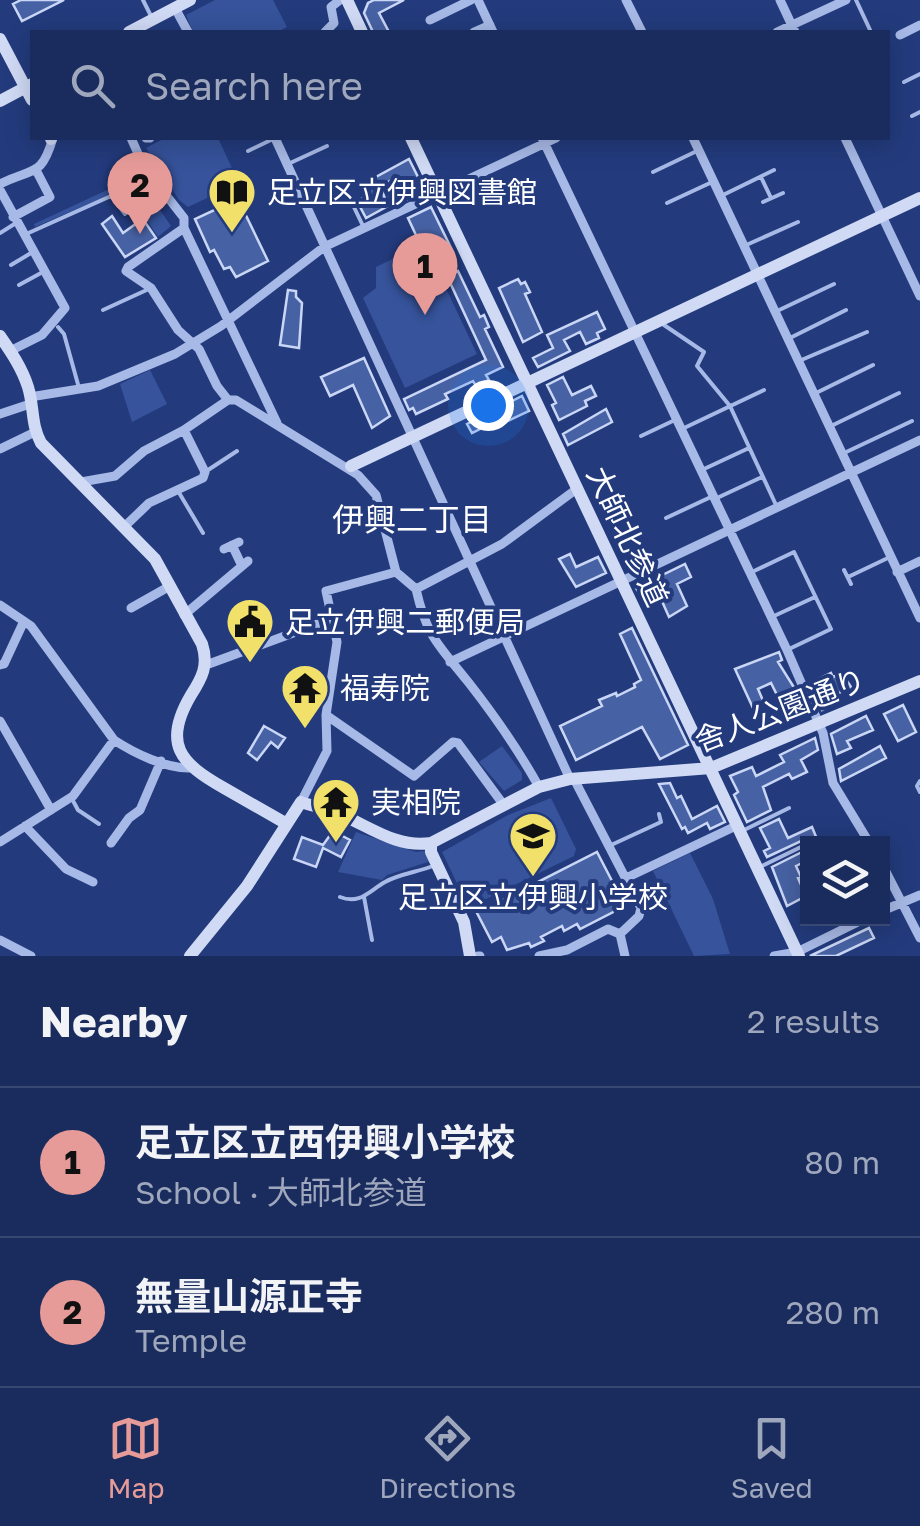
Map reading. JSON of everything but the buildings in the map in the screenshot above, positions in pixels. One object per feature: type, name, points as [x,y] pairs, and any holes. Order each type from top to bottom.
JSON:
[{"type":"street","points":[[133,30],[173,4],[190,0]]},
{"type":"street","points":[[327,30],[334,23],[331,8],[346,0],[361,30]]},
{"type":"street","points":[[430,20],[474,0],[491,29]]},
{"type":"street","points":[[626,0],[641,30]]},
{"type":"street","points":[[780,0],[793,29],[846,0]]},
{"type":"street","points":[[173,4],[187,30]]},
{"type":"street","points":[[900,34],[920,25]]},
{"type":"street","points":[[0,38],[30,91],[0,101]]},
{"type":"street","points":[[10,351],[42,335],[63,314],[62,302],[0,187],[36,170],[48,158],[52,140]]},
{"type":"street","points":[[133,140],[144,166],[184,218],[184,228],[278,424]]},
{"type":"street","points":[[276,140],[504,636],[572,779],[642,912],[620,934],[620,953]]},
{"type":"street","name":"大師北参道","points":[[412,140],[798,954]]},
{"type":"street","points":[[0,414],[30,401],[106,382],[193,343],[324,247],[544,140],[787,650],[820,724],[833,784],[865,836]]},
{"type":"street","points":[[694,140],[920,618]]},
{"type":"street","points":[[845,140],[920,296]]},
{"type":"street","points":[[15,220],[50,196],[36,170]]},
{"type":"street","points":[[350,467],[920,198]]},
{"type":"street","points":[[184,228],[126,272],[151,288],[178,330],[207,359],[217,386],[228,400],[245,404],[350,467],[376,495],[396,572],[416,589],[434,643],[491,714],[539,788]]},
{"type":"street","points":[[0,336],[30,401],[35,432],[48,452],[155,559],[202,644],[206,665],[177,724],[180,750],[191,768],[287,824]]},
{"type":"street","points":[[80,482],[116,476],[144,451],[228,400]]},
{"type":"street","points":[[123,528],[149,503],[203,478],[205,472],[184,430]]},
{"type":"street","points":[[0,449],[35,432]]},
{"type":"street","points":[[450,662],[920,440]]},
{"type":"street","points":[[416,589],[502,544],[578,488]]},
{"type":"street","points":[[184,615],[245,564],[232,545]]},
{"type":"street","points":[[897,572],[920,561]]},
{"type":"street","points":[[190,956],[246,886],[287,824],[327,751],[326,716],[337,642],[326,591],[396,572]]},
{"type":"street","points":[[132,608],[170,586]]},
{"type":"street","points":[[0,605],[32,626],[114,740],[129,750],[191,768]]},
{"type":"street","points":[[206,665],[331,619]]},
{"type":"street","points":[[0,665],[4,664],[24,622]]},
{"type":"street","name":"舎人公園通り","points":[[431,843],[539,788],[572,779],[711,768],[920,682]]},
{"type":"street","points":[[326,716],[414,776],[453,742],[458,743],[503,804]]},
{"type":"street","points":[[0,721],[51,810]]},
{"type":"street","points":[[0,827],[3,840],[71,797],[114,740]]},
{"type":"street","points":[[111,843],[140,810],[161,761]]},
{"type":"street","points":[[300,802],[331,810],[361,827],[412,844],[431,843],[431,852],[464,922],[470,956]]},
{"type":"street","points":[[25,826],[66,869],[94,882]]},
{"type":"street","points":[[626,878],[739,828]]},
{"type":"street","points":[[890,878],[920,938]]},
{"type":"street","points":[[890,908],[920,895]]},
{"type":"street","points":[[774,956],[798,954],[851,926]]},
{"type":"street","points":[[539,956],[569,953],[608,930],[620,934]]},
{"type":"street","points":[[0,940],[31,956]]},
{"type":"lane","points":[[143,0],[153,20]]},
{"type":"lane","points":[[856,0],[870,30]]},
{"type":"lane","points":[[904,82],[920,74]]},
{"type":"lane","points":[[912,116],[920,112]]},
{"type":"lane","points":[[248,151],[271,140]]},
{"type":"lane","points":[[288,164],[327,146]]},
{"type":"lane","points":[[654,172],[699,150]]},
{"type":"lane","points":[[721,196],[774,170]]},
{"type":"lane","points":[[760,177],[771,198]]},
{"type":"lane","points":[[340,178],[364,228]]},
{"type":"lane","points":[[667,203],[714,181]]},
{"type":"lane","points":[[763,202],[783,193]]},
{"type":"lane","points":[[389,194],[398,212]]},
{"type":"lane","points":[[24,234],[112,196],[125,214]]},
{"type":"lane","points":[[0,233],[15,220]]},
{"type":"lane","points":[[744,246],[798,222]]},
{"type":"lane","points":[[11,265],[35,250]]},
{"type":"lane","points":[[19,285],[45,271]]},
{"type":"lane","points":[[775,312],[834,284]]},
{"type":"lane","points":[[103,310],[151,288]]},
{"type":"lane","points":[[788,339],[846,310]]},
{"type":"lane","points":[[662,320],[704,352],[697,366],[730,406],[777,507]]},
{"type":"lane","points":[[58,327],[64,334],[80,388]]},
{"type":"lane","points":[[798,362],[867,332]]},
{"type":"lane","points":[[814,394],[874,365]]},
{"type":"lane","points":[[641,436],[730,406],[764,390]]},
{"type":"lane","points":[[829,427],[899,393]]},
{"type":"lane","points":[[842,454],[912,421]]},
{"type":"lane","points":[[701,470],[749,448]]},
{"type":"lane","points":[[205,472],[237,451]]},
{"type":"lane","points":[[666,518],[762,476]]},
{"type":"lane","points":[[178,491],[202,533]]},
{"type":"lane","points":[[750,572],[794,552],[833,628],[787,650]]},
{"type":"lane","points":[[844,570],[849,580],[890,557]]},
{"type":"lane","points":[[772,617],[815,597]]},
{"type":"lane","points":[[920,781],[920,792]]},
{"type":"lane","points":[[71,797],[78,810],[99,824]]},
{"type":"lane","points":[[739,828],[789,808]]},
{"type":"lane","points":[[609,846],[661,822],[659,814]]},
{"type":"lane","points":[[758,868],[800,847]]},
{"type":"lane","points":[[340,897],[349,901],[364,897],[386,881],[438,865]]},
{"type":"lane","points":[[364,897],[372,940]]},
{"type":"shaded area","points":[[215,0],[273,0],[287,27],[192,30],[186,15]]},
{"type":"shaded area","points":[[161,140],[219,140],[239,183],[188,207],[179,200],[146,148]]},
{"type":"shaded area","points":[[137,176],[171,226],[158,237],[141,212],[132,218],[112,194],[35,227],[34,224]]},
{"type":"shaded area","points":[[413,249],[422,268],[426,266],[434,280],[442,280],[477,354],[405,388],[363,298],[376,288],[376,267]]},
{"type":"shaded area","points":[[150,370],[167,404],[132,422],[120,384]]},
{"type":"shaded area","points":[[502,746],[522,773],[522,780],[504,791],[479,762]]},
{"type":"shaded area","points":[[551,798],[576,849],[574,856],[474,905],[466,902],[442,852],[508,815]]},
{"type":"shaded area","points":[[356,832],[416,852],[425,851],[431,861],[382,880],[338,872]]},
{"type":"shaded area","points":[[690,853],[713,899],[730,954],[694,956],[653,871]]},
{"type":"place","name":"無量山源正寺","points":[[140,234]]},
{"type":"place","name":"足立区立伊興図書館","points":[[232,234]]},
{"type":"place","name":"足立区立西伊興小学校","points":[[425,315]]},
{"type":"place","name":"足立伊興二郵便局","points":[[250,664]]},
{"type":"place","name":"福寿院","points":[[305,730]]},
{"type":"place","name":"実相院","points":[[336,844]]},
{"type":"place","name":"足立区立伊興小学校","points":[[533,878]]},
{"type":"district","name":"伊興二丁目","points":[[412,519]]}]
